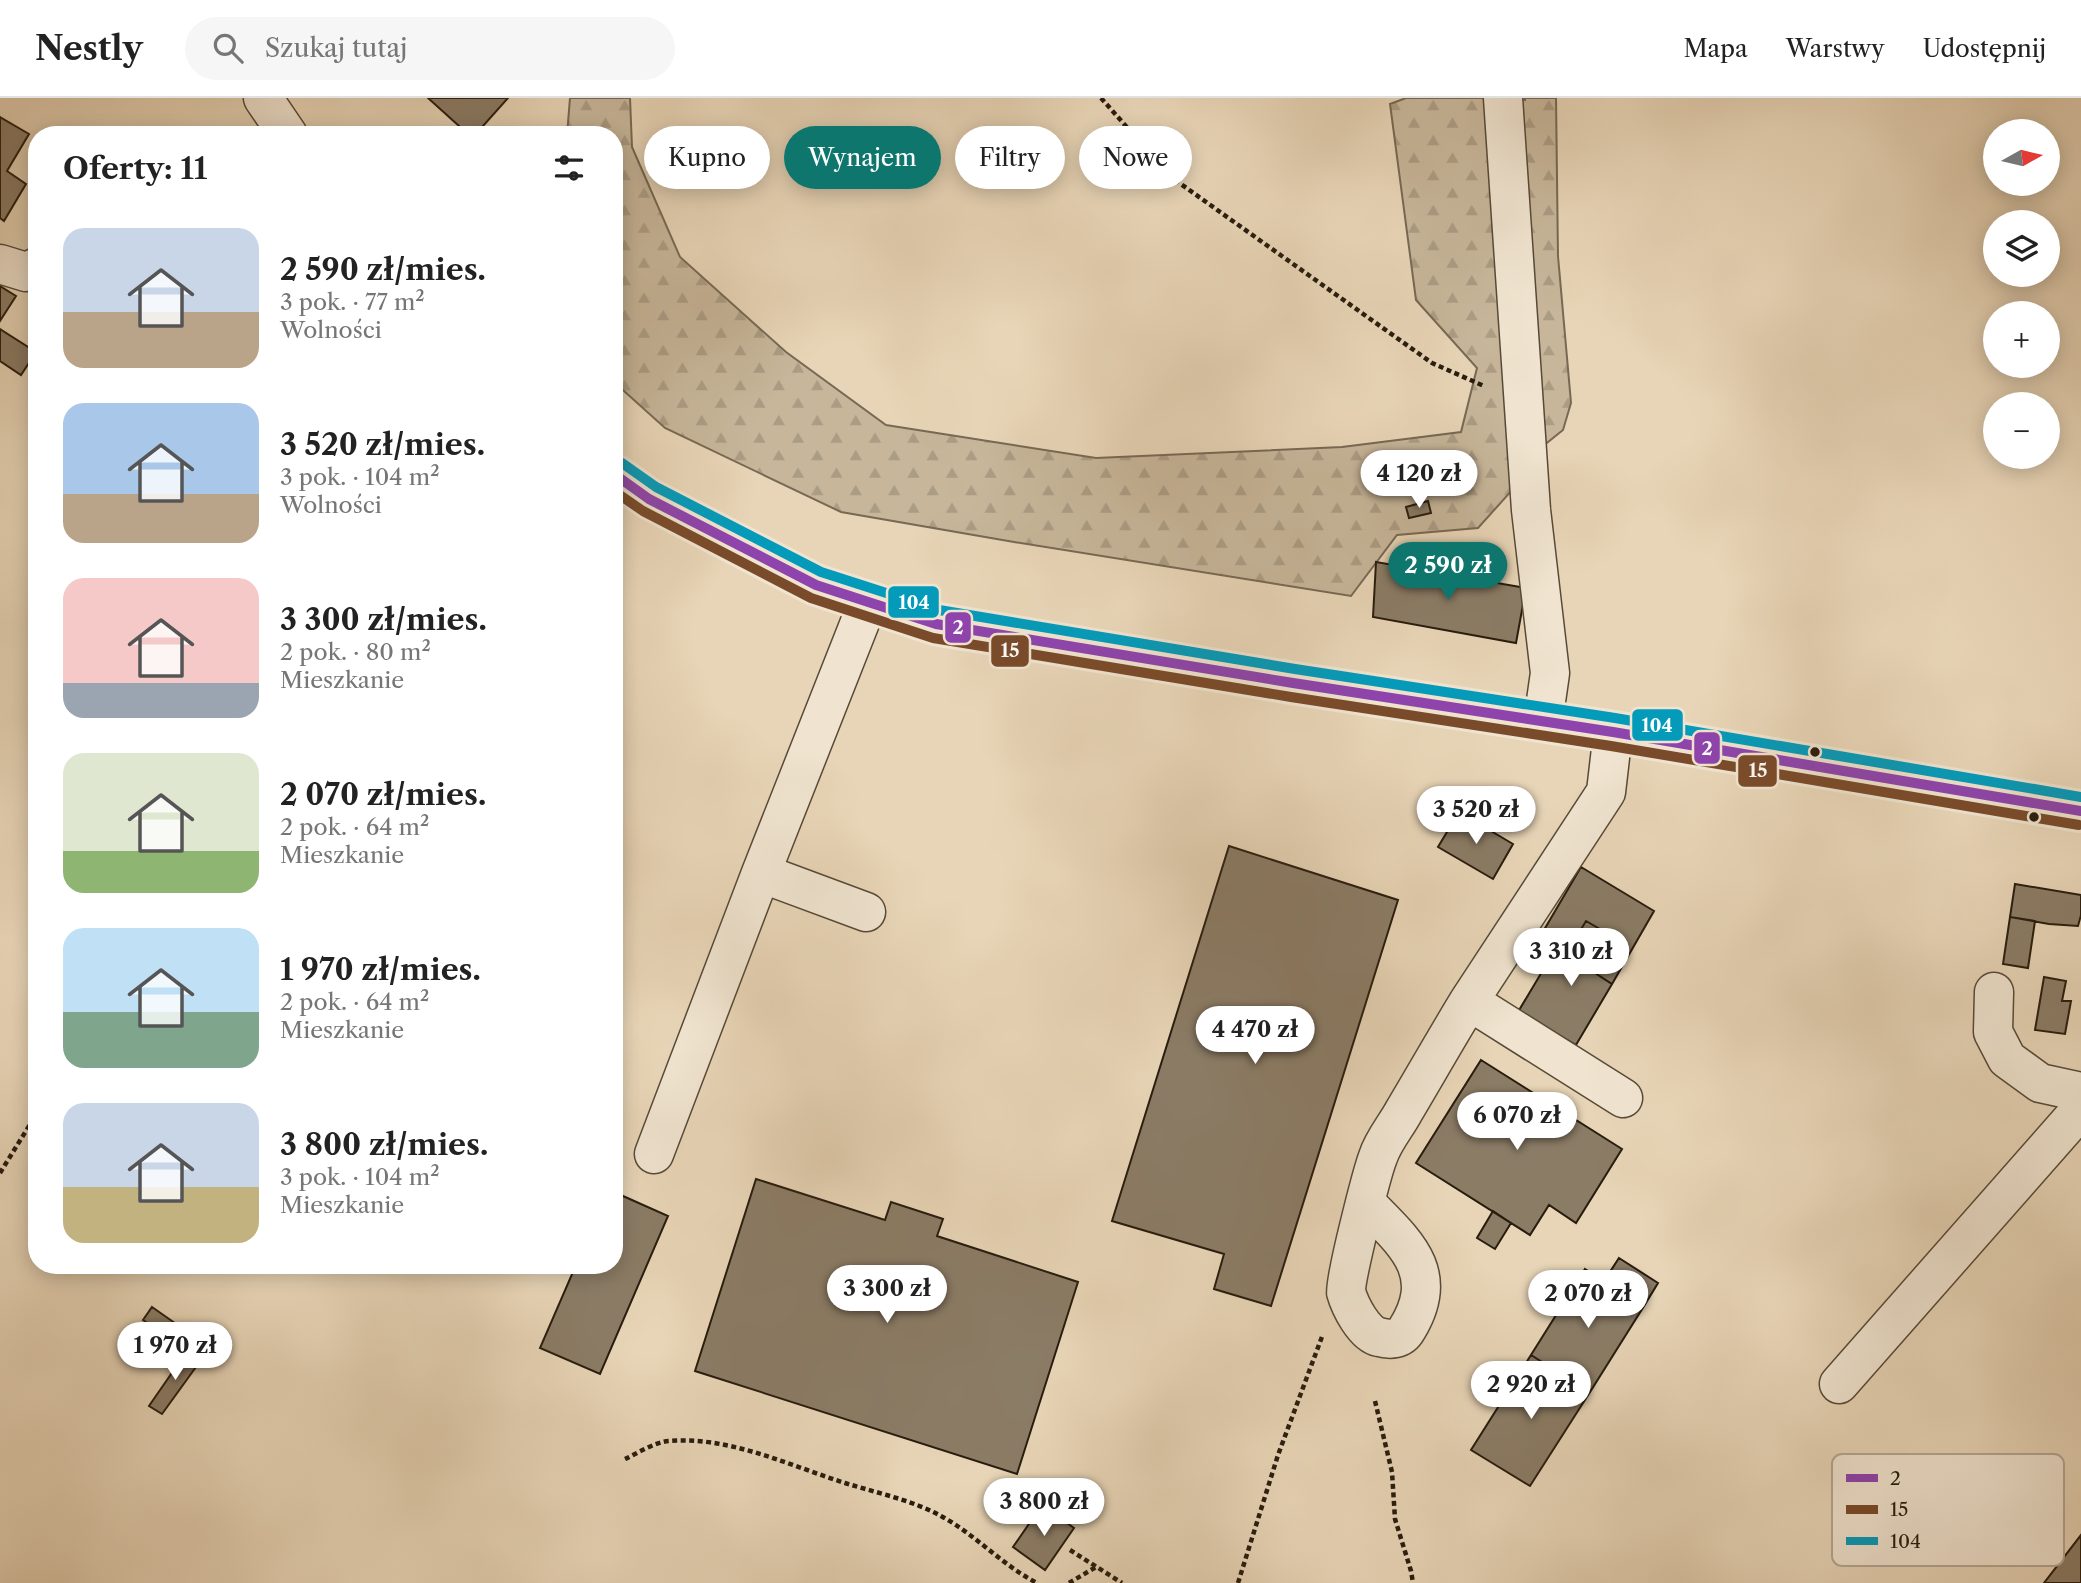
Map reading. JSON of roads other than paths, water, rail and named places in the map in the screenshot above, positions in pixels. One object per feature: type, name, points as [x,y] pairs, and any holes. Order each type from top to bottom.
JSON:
[{"type":"street","points":[[263,98],[282,126]]},
{"type":"street","points":[[1503,98],[1531,510],[1550,673],[1543,722]]},
{"type":"street","points":[[0,264],[28,271]]},
{"type":"street","points":[[623,480],[649,499],[816,585],[936,624],[1613,732],[2081,811]]},
{"type":"street","points":[[654,1154],[868,602]]},
{"type":"street","points":[[1366,1203],[1399,1236],[1413,1256],[1422,1284],[1419,1308],[1405,1333],[1390,1340],[1373,1336],[1359,1321],[1345,1290],[1366,1203],[1378,1156],[1469,1001],[1606,792],[1613,732]]},
{"type":"street","points":[[761,873],[866,912]]},
{"type":"street","points":[[1994,992],[1993,1032],[2007,1059],[2040,1083],[2081,1092]]},
{"type":"street","points":[[1469,1001],[1623,1098]]},
{"type":"street","points":[[1839,1384],[2081,1110]]}]
